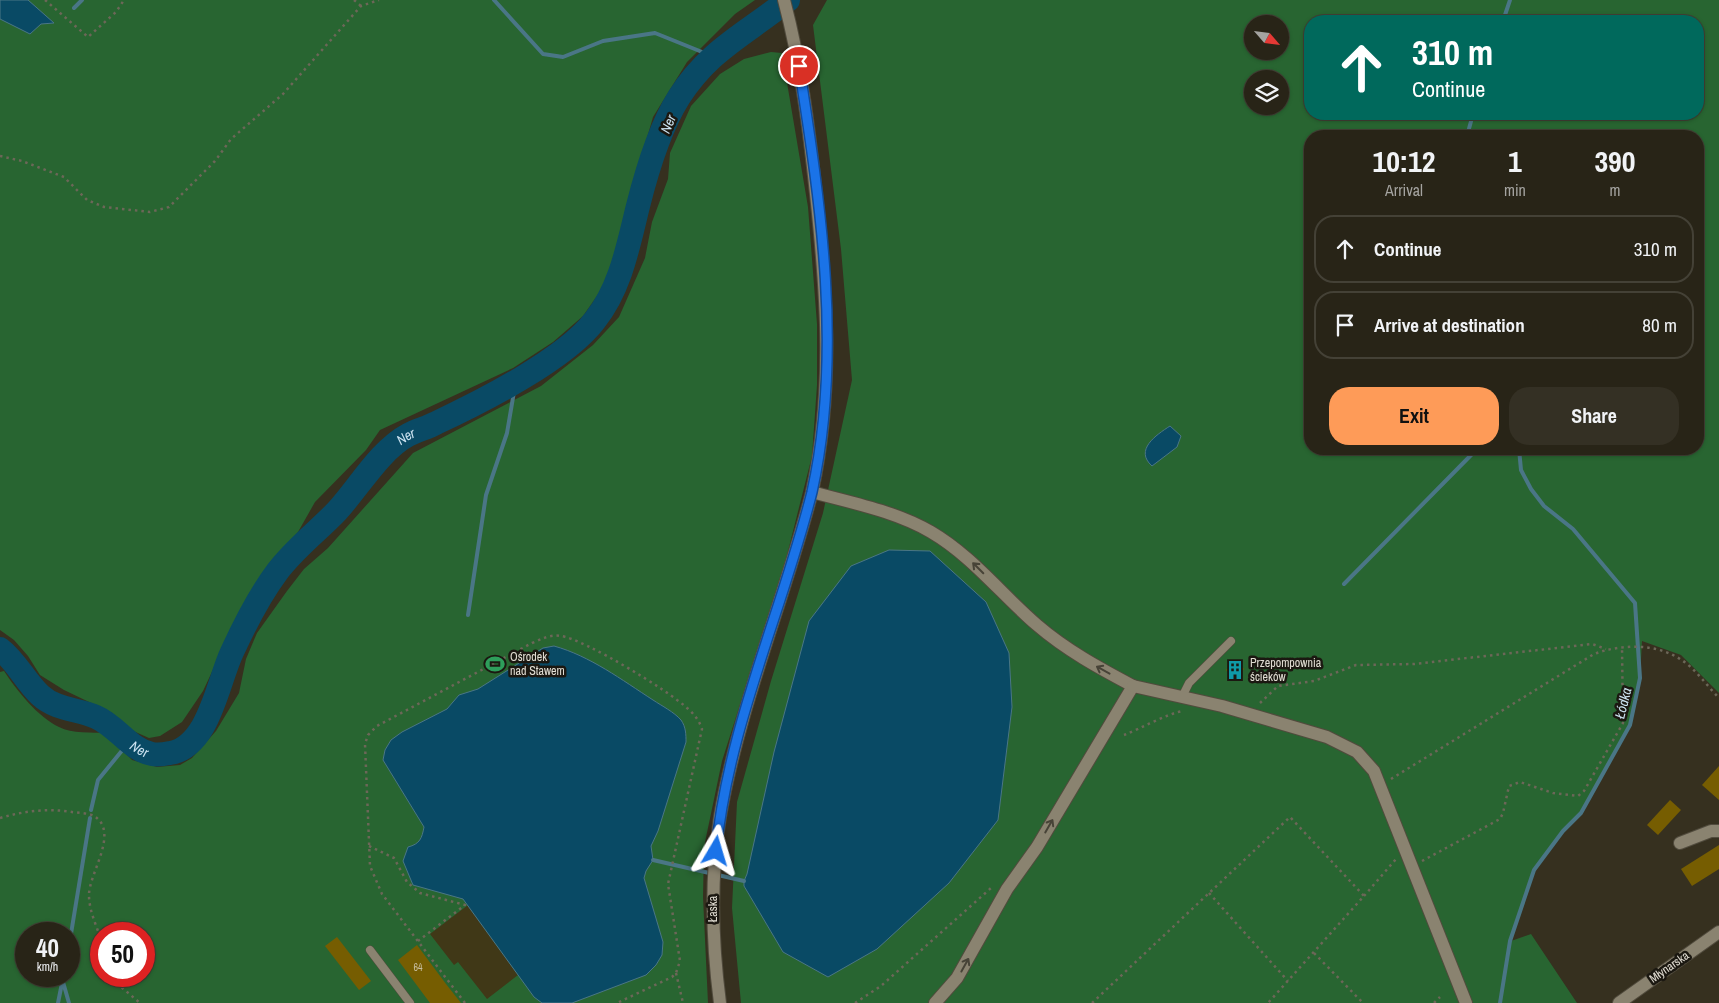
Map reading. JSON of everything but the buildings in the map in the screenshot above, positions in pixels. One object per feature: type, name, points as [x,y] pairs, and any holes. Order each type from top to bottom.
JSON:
[{"type":"street","name":"Łaska","points":[[720,1003],[714,943],[713,894],[720,820],[734,752],[812,492],[822,435],[828,368],[820,230],[808,119],[796,49],[784,0]]},
{"type":"street","points":[[812,492],[904,518],[930,531],[964,555],[1007,598],[1060,644],[1133,686],[1222,706],[1334,741],[1357,752],[1374,771],[1466,1003]]},
{"type":"street","points":[[935,1003],[957,978],[1008,889],[1037,847],[1133,686]]},
{"type":"street","points":[[1680,843],[1712,830],[1719,831]]},
{"type":"street","name":"Młynarska","points":[[1619,1003],[1719,932]]},
{"type":"lane","points":[[1182,697],[1189,683],[1231,641]]},
{"type":"lane","points":[[370,950],[410,1003]]},
{"type":"path","points":[[45,0],[88,37],[116,12],[124,0]]},
{"type":"path","points":[[354,0],[361,6]]},
{"type":"path","points":[[0,156],[22,161],[64,177],[87,200],[104,208],[150,212],[169,207],[215,162],[231,140],[283,94],[361,6],[378,0]]},
{"type":"path","points":[[466,1003],[377,885],[370,866],[364,753],[368,735],[372,730],[532,643],[548,636],[559,635],[578,640],[602,653],[680,702],[700,722],[701,737],[669,874],[668,895],[680,961],[676,973],[672,977],[617,1003]]},
{"type":"path","points":[[1256,706],[1278,686],[1314,681],[1356,665],[1414,664],[1592,644],[1606,649]]},
{"type":"path","points":[[1412,866],[1491,826],[1500,819],[1509,786],[1520,782],[1553,794],[1578,796],[1584,791],[1623,723],[1622,647]]},
{"type":"path","points":[[1380,786],[1594,654],[1606,649],[1645,647],[1662,650],[1682,660],[1719,698]]},
{"type":"path","points":[[1124,735],[1149,726],[1172,713],[1189,711]]},
{"type":"path","points":[[0,818],[19,812],[56,809],[94,815],[101,823],[105,833],[103,848],[89,894],[95,922]]},
{"type":"path","points":[[1092,1003],[1290,817],[1364,896]]},
{"type":"path","points":[[369,846],[394,858],[407,882],[420,893],[465,905],[418,941]]},
{"type":"path","points":[[1268,1003],[1405,851]]},
{"type":"path","points":[[855,1003],[881,986],[998,882]]},
{"type":"path","points":[[1209,894],[1288,981]]},
{"type":"path","points":[[1314,953],[1362,1003]]},
{"type":"path","points":[[676,973],[683,1003]]},
{"type":"path","points":[[121,987],[140,1003]]},
{"type":"path","points":[[1434,1003],[1440,997]]},
{"type":"path","points":[[1271,1000],[1274,1003]]},
{"type":"path","points":[[622,1001],[628,1003]]},
{"type":"green space","points":[[0,0],[755,0],[735,14],[687,62],[653,117],[625,215],[618,255],[604,286],[583,316],[553,342],[513,368],[380,430],[366,450],[315,502],[298,532],[240,612],[203,691],[182,722],[160,736],[149,738],[131,730],[112,713],[64,690],[40,675],[28,656],[14,640],[0,630]]},
{"type":"green space","points":[[827,0],[1719,0],[1719,693],[1681,655],[1642,641],[1640,678],[1630,725],[1581,813],[1563,831],[1534,870],[1511,941],[1531,934],[1577,1003],[741,1003],[732,908],[737,802],[771,681],[823,513],[852,380],[841,249],[813,25]]},
{"type":"green space","name":"Ośrodek nad Stawem","points":[[771,52],[782,53],[808,207],[817,324],[817,385],[812,456],[785,563],[722,761],[704,847],[703,897],[708,1003],[0,1003],[0,672],[4,671],[28,703],[51,723],[70,731],[106,733],[132,760],[157,767],[180,765],[192,758],[216,731],[239,693],[246,659],[257,633],[287,591],[304,569],[328,548],[413,453],[541,386],[593,345],[619,317],[645,258],[652,222],[668,179],[670,153],[691,106],[720,74],[744,59]]},
{"type":"sand","points":[[468,905],[518,975],[487,999],[458,962],[454,965],[430,934]]},
{"type":"water","points":[[0,0],[28,0],[54,23],[41,24],[30,34],[0,19]]},
{"type":"water","points":[[1170,426],[1181,436],[1177,447],[1152,466],[1147,460],[1146,449],[1153,438]]},
{"type":"water","points":[[889,550],[930,551],[986,602],[1009,653],[1012,707],[998,820],[949,883],[877,949],[828,977],[783,952],[744,886],[744,881],[774,752],[809,621],[851,566]]},
{"type":"water","points":[[554,646],[593,662],[671,712],[683,723],[686,737],[658,831],[651,846],[653,860],[644,878],[663,942],[662,955],[656,965],[646,975],[572,1003],[542,1003],[534,997],[463,899],[413,885],[403,861],[408,847],[420,840],[424,827],[383,760],[385,750],[391,740],[402,732],[447,709],[459,695],[478,689],[543,648]]},
{"type":"waterway","points":[[74,8],[82,0]]},
{"type":"waterway","points":[[494,0],[543,54],[563,57],[603,41],[655,33],[712,56]]},
{"type":"waterway","name":"Ner","points":[[0,649],[46,700],[104,721],[144,752],[152,754],[170,753],[183,748],[194,739],[203,726],[217,695],[232,652],[252,611],[270,581],[291,556],[337,511],[379,459],[408,435],[476,404],[544,364],[582,335],[595,320],[604,307],[617,280],[627,251],[654,150],[665,122],[679,97],[703,66],[716,54],[788,0]]},
{"type":"waterway","name":"Łódka","points":[[1505,15],[1510,0]]},
{"type":"waterway","name":"Łódka","points":[[1469,130],[1471,120]]},
{"type":"waterway","points":[[468,615],[486,495],[507,433],[516,380]]},
{"type":"waterway","points":[[1344,584],[1471,455]]},
{"type":"waterway","name":"Łódka","points":[[1500,1003],[1510,941],[1534,870],[1563,831],[1581,813],[1630,725],[1640,678],[1635,603],[1573,529],[1544,506],[1531,489],[1521,470],[1520,455]]},
{"type":"waterway","points":[[91,810],[98,780],[129,742]]},
{"type":"waterway","points":[[73,922],[90,818]]},
{"type":"waterway","points":[[653,860],[744,881]]},
{"type":"waterway","points":[[58,1003],[61,987]]},
{"type":"waterway","points":[[64,987],[69,1003]]},
{"type":"place","name":"Ośrodek nad Stawem","points":[[495,664]]},
{"type":"place","name":"Przepompownia ścieków","points":[[1235,670]]},
{"type":"route","points":[[716,851],[725,793],[736,744],[812,492],[827,395],[828,346],[825,285],[808,119],[799,66]]}]
